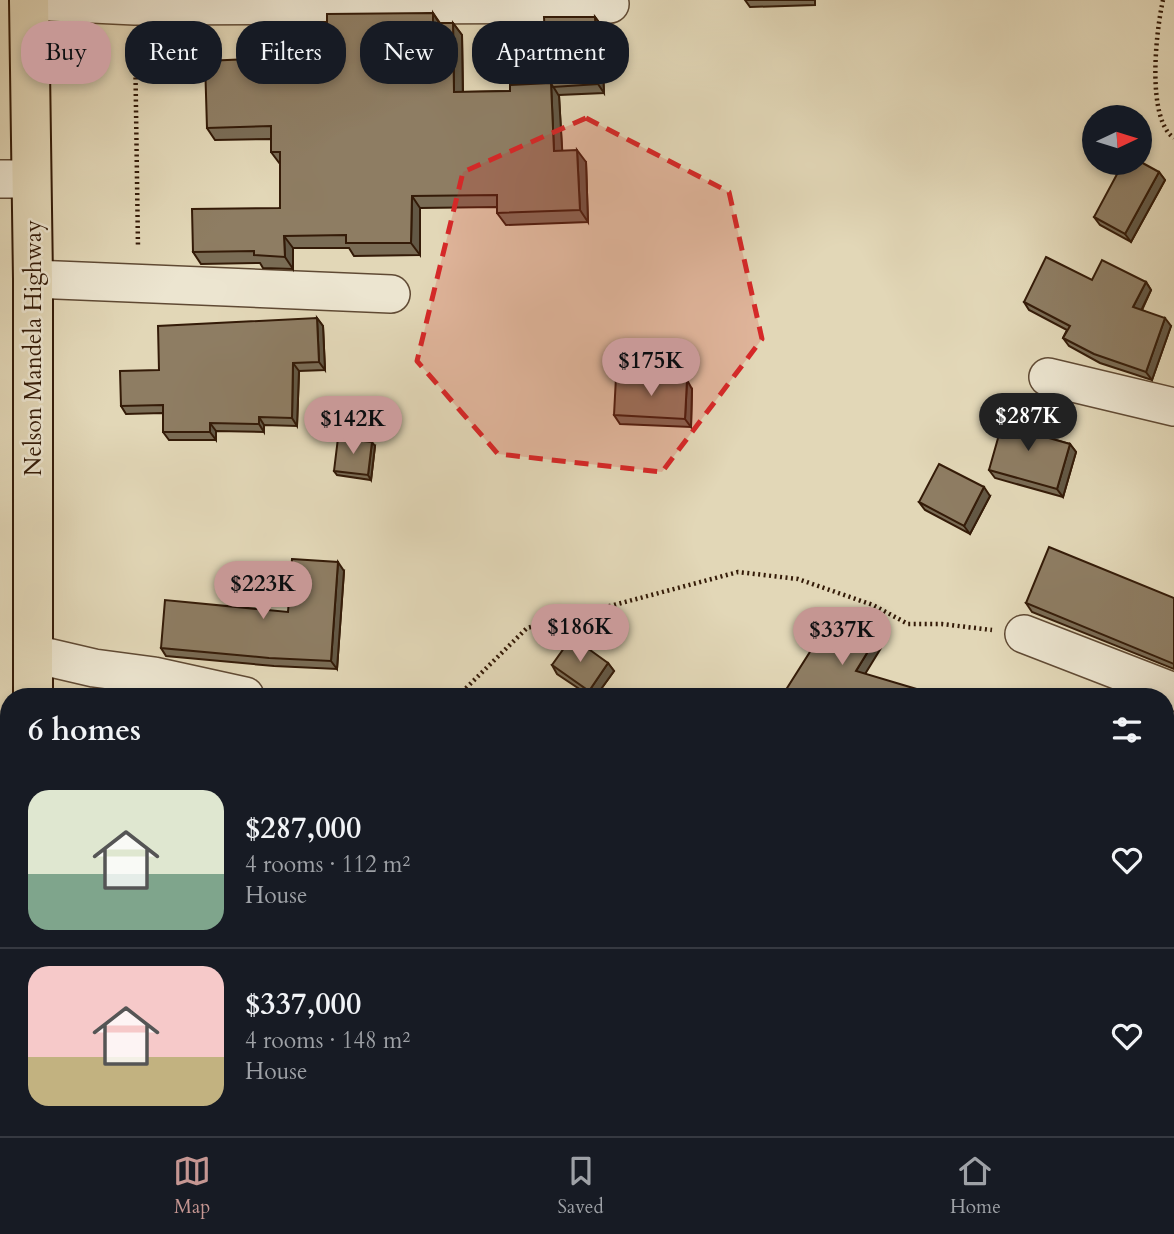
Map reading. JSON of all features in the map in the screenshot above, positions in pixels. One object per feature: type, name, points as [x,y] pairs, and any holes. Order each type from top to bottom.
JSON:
[{"type":"highway","name":"Nelson Mandela Highway","points":[[29,1],[16,179],[33,279],[33,688]]},
{"type":"street","points":[[29,1],[135,6],[610,4]]},
{"type":"street","points":[[33,279],[391,294]]},
{"type":"street","points":[[1048,377],[1174,407]]},
{"type":"street","points":[[1024,634],[1164,688]]},
{"type":"street","points":[[34,654],[94,668],[154,676],[209,688]]},
{"type":"path","points":[[1163,0],[1155,77],[1158,115],[1168,134],[1174,138]]},
{"type":"path","points":[[135,6],[138,253]]},
{"type":"path","points":[[466,688],[527,628],[738,572],[798,579],[873,605],[908,624],[942,624],[1024,634]]},
{"type":"highlighted area","points":[[586,118],[729,192],[762,339],[662,472],[498,454],[417,361],[463,172]]},
{"type":"building","points":[[433,13],[433,21],[360,21],[360,84],[454,84],[454,92],[510,91],[510,85],[551,84],[554,151],[577,150],[580,210],[497,213],[497,195],[412,196],[411,243],[346,243],[346,235],[284,236],[285,257],[254,255],[254,251],[193,252],[192,209],[280,208],[280,152],[271,152],[271,126],[207,128],[206,84],[222,84],[222,60],[236,60],[236,84],[346,84],[346,21],[327,21],[327,14]]},
{"type":"building","points":[[544,17],[595,17],[595,21],[544,21]]},
{"type":"building","points":[[552,84],[598,84],[553,87]]},
{"type":"building","points":[[1152,168],[1159,172],[1125,234],[1094,217],[1117,175],[1152,175]]},
{"type":"building","points":[[1046,257],[1092,280],[1102,260],[1146,282],[1133,307],[1165,318],[1146,372],[1094,354],[1063,338],[1070,326],[1024,302]]},
{"type":"building","points":[[317,318],[319,362],[293,363],[292,418],[259,417],[259,424],[210,423],[210,432],[163,432],[163,405],[121,406],[120,371],[159,370],[158,326]]},
{"type":"building","points":[[616,377],[687,380],[685,419],[614,415]]},
{"type":"building","points":[[1006,410],[1032,418],[1028,432],[1070,444],[1057,489],[989,470]]},
{"type":"building","points":[[338,438],[372,442],[368,475],[334,471]]},
{"type":"building","points":[[939,464],[984,487],[964,526],[919,502]]},
{"type":"building","points":[[1049,547],[1174,598],[1174,664],[1026,603]]},
{"type":"building","points":[[292,559],[338,562],[331,661],[161,648],[165,600],[288,612]]},
{"type":"building","points":[[834,614],[875,640],[856,671],[913,688],[787,688]]},
{"type":"building","points":[[572,637],[608,663],[591,688],[585,688],[552,665]]}]
